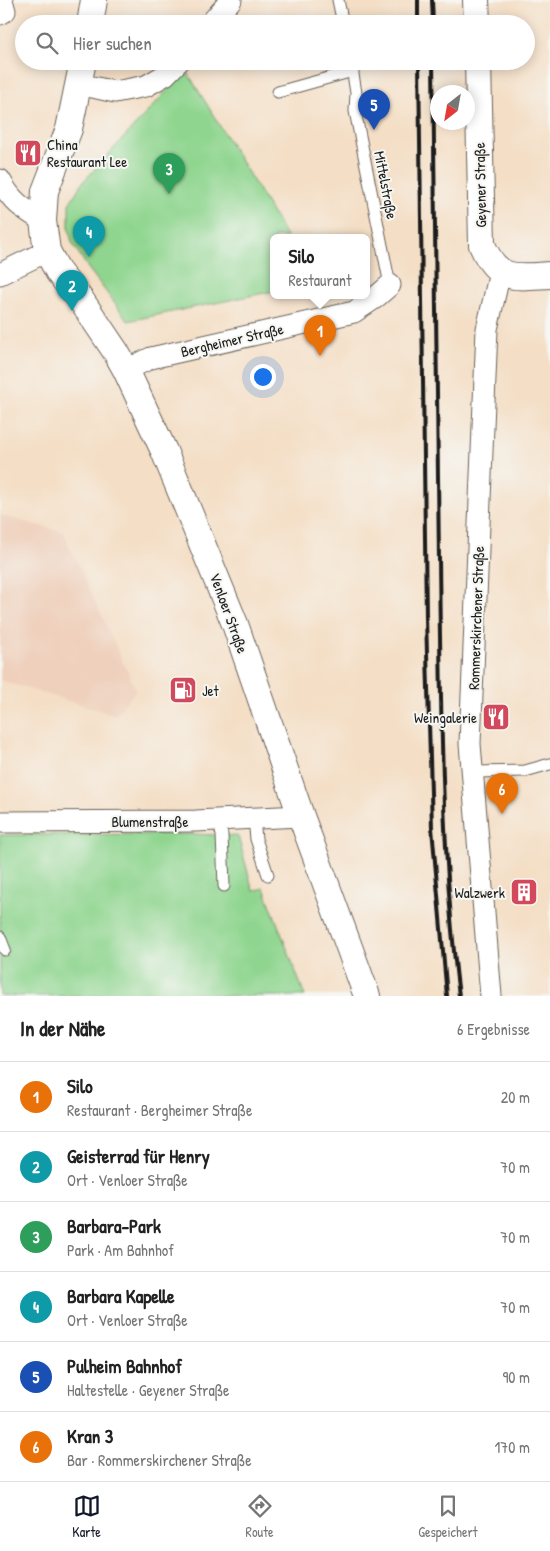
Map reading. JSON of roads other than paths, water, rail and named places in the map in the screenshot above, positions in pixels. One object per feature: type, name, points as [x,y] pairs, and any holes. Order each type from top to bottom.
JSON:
[{"type":"street","points":[[0,14],[5,11],[2,0]]},
{"type":"street","points":[[92,15],[94,0]]},
{"type":"street","points":[[218,15],[231,0]]},
{"type":"street","points":[[476,0],[476,15]]},
{"type":"street","points":[[0,274],[47,251],[43,221],[45,191],[69,129],[81,73],[115,92],[146,86],[165,76],[171,70]]},
{"type":"street","name":"Geyener Straße","points":[[478,70],[482,245],[487,257],[500,272]]},
{"type":"street","points":[[0,180],[8,196],[25,210],[43,221]]},
{"type":"street","name":"Venloer Straße","points":[[47,251],[59,273],[81,300],[126,370],[164,451],[235,624],[300,816],[367,996]]},
{"type":"street","points":[[500,272],[522,276],[550,275]]},
{"type":"street","name":"Rommerskirchener Straße","points":[[491,996],[470,744],[487,329],[500,272]]},
{"type":"street","name":"Bergheimer Straße","points":[[126,370],[151,358],[354,312],[390,285]]},
{"type":"street","name":"Blumenstraße","points":[[0,822],[218,820],[300,816]]},
{"type":"lane","points":[[338,0],[341,15]]},
{"type":"lane","points":[[278,92],[341,70]]},
{"type":"lane","name":"Mittelstraße","points":[[353,70],[356,93],[355,111],[390,285]]},
{"type":"lane","points":[[473,772],[525,771],[550,764]]},
{"type":"lane","points":[[254,819],[256,839],[268,875]]},
{"type":"lane","points":[[218,820],[222,835],[224,886]]},
{"type":"lane","points":[[0,937],[5,950]]},
{"type":"railway","points":[[418,0],[418,15]]},
{"type":"railway","points":[[432,0],[433,15]]},
{"type":"railway","points":[[419,70],[426,618],[432,828],[447,996]]},
{"type":"railway","points":[[433,70],[441,724],[445,833],[459,996]]},
{"type":"place","name":"Pulheim Bahnhof","points":[[374,130]]},
{"type":"place","name":"China Restaurant Lee","points":[[28,153]]},
{"type":"place","name":"Barbara-Park","points":[[169,194]]},
{"type":"place","name":"Barbara Kapelle","points":[[89,257]]},
{"type":"place","name":"Geisterrad für Henry","points":[[72,311]]},
{"type":"place","name":"Silo","points":[[320,356]]},
{"type":"place","name":"Jet","points":[[183,690]]},
{"type":"place","name":"Weingalerie","points":[[496,717]]},
{"type":"place","name":"Kran 3","points":[[502,814]]},
{"type":"place","name":"Walzwerk","points":[[524,892]]}]
